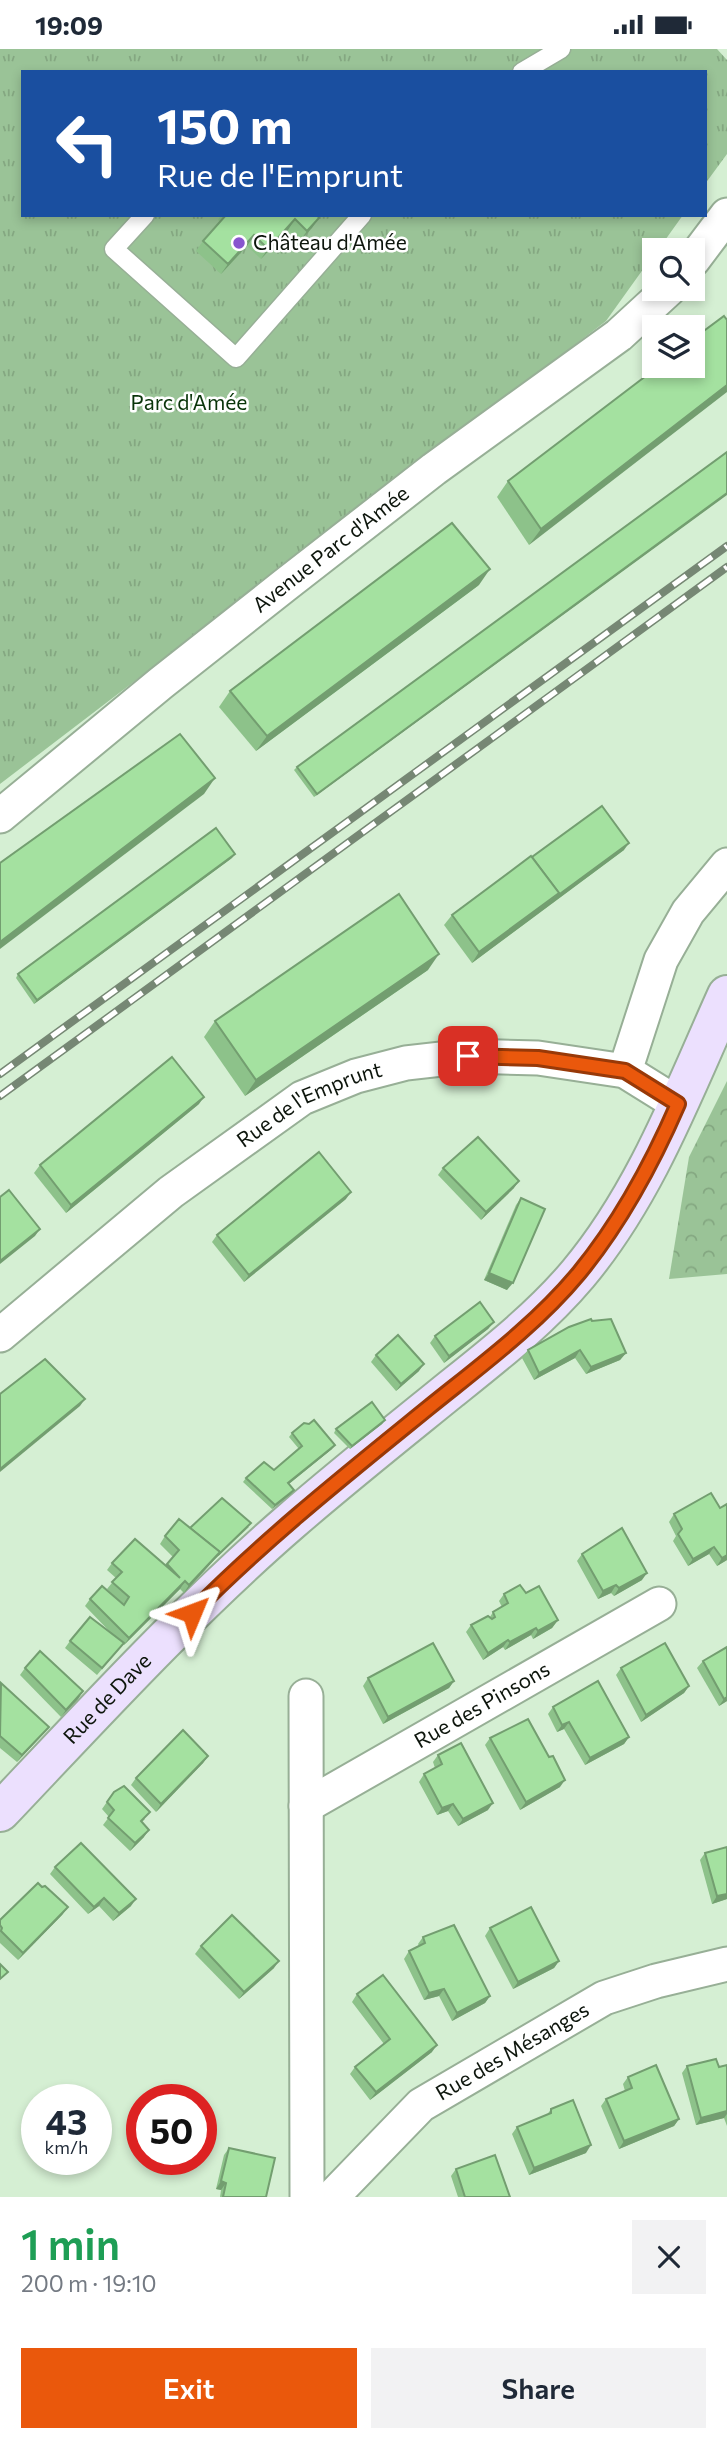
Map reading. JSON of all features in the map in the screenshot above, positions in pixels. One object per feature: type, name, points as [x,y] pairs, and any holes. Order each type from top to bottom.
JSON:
[{"type":"main road","name":"Rue de Dave","points":[[0,1812],[210,1594],[300,1513],[497,1352],[579,1273],[617,1219],[660,1146],[727,995]]},
{"type":"street","points":[[705,244],[727,215]]},
{"type":"street","name":"Avenue Parc d'Amée","points":[[0,816],[254,610],[434,469],[618,335],[656,301]]},
{"type":"street","points":[[625,1071],[661,960],[688,912],[727,865]]},
{"type":"street","name":"Rue de l'Emprunt","points":[[0,1335],[171,1192],[302,1098],[356,1076],[394,1066],[468,1056],[538,1058],[625,1071],[678,1104]]},
{"type":"street","name":"Rue des Pinsons","points":[[306,1806],[659,1604]]},
{"type":"street","points":[[306,1696],[307,2197]]},
{"type":"street","name":"Rue des Mésanges","points":[[332,2197],[421,2105],[604,1998],[656,1981],[727,1963]]},
{"type":"lane","points":[[525,70],[561,49]]},
{"type":"lane","points":[[143,217],[114,249],[236,358],[360,217]]},
{"type":"green space","name":"Parc d'Amée","points":[[0,49],[717,49],[727,60],[727,154],[707,181],[707,70],[21,70],[21,217],[682,217],[667,238],[642,238],[642,271],[606,321],[0,784]]},
{"type":"green space","points":[[727,1081],[727,1274],[669,1279],[689,1157]]},
{"type":"building","name":"Château d'Amée","points":[[224,217],[319,218],[307,231],[295,219],[268,249],[254,235],[228,264],[203,241]]},
{"type":"building","points":[[724,316],[727,320],[727,385],[541,529],[508,481],[643,378],[705,378],[705,330]]},
{"type":"building","points":[[727,452],[727,493],[317,794],[297,767]]},
{"type":"building","points":[[452,523],[490,569],[267,736],[230,691]]},
{"type":"building","points":[[180,734],[215,778],[0,942],[0,863]]},
{"type":"building","points":[[602,806],[629,843],[557,896],[559,893],[532,857]]},
{"type":"building","points":[[216,828],[235,854],[37,1000],[18,974]]},
{"type":"building","points":[[531,856],[559,893],[479,952],[452,915]]},
{"type":"building","points":[[399,894],[439,954],[256,1080],[215,1021]]},
{"type":"building","points":[[172,1057],[204,1097],[71,1205],[40,1165]]},
{"type":"building","points":[[478,1137],[519,1181],[486,1212],[443,1168]]},
{"type":"building","points":[[319,1152],[351,1192],[249,1275],[217,1235]]},
{"type":"building","points":[[9,1190],[40,1229],[0,1261],[0,1197]]},
{"type":"building","points":[[521,1198],[545,1209],[513,1283],[489,1273]]},
{"type":"building","points":[[480,1302],[494,1322],[449,1356],[435,1336]]},
{"type":"building","points":[[591,1319],[611,1319],[626,1353],[591,1367],[580,1350],[539,1373],[528,1350],[569,1327]]},
{"type":"building","points":[[398,1335],[424,1364],[401,1384],[376,1355]]},
{"type":"building","points":[[45,1359],[85,1399],[0,1469],[0,1394]]},
{"type":"building","points":[[372,1402],[385,1420],[352,1446],[336,1429]]},
{"type":"building","points":[[314,1420],[335,1445],[288,1483],[294,1490],[275,1505],[246,1478],[264,1462],[274,1470],[302,1446],[292,1433],[304,1423],[309,1424]]},
{"type":"building","points":[[711,1493],[720,1508],[727,1504],[727,1555],[722,1558],[714,1547],[693,1559],[678,1534],[682,1529],[674,1514]]},
{"type":"building","points":[[222,1498],[251,1523],[218,1555],[220,1552],[190,1528]]},
{"type":"building","points":[[179,1519],[220,1552],[189,1585],[185,1581],[129,1638],[90,1599],[102,1586],[124,1605],[129,1597],[112,1582],[122,1572],[112,1563],[135,1539],[180,1578],[167,1564],[179,1550],[165,1536]]},
{"type":"building","points":[[622,1528],[647,1573],[619,1588],[616,1585],[603,1591],[582,1554]]},
{"type":"building","points":[[520,1585],[526,1593],[539,1586],[558,1620],[538,1631],[536,1628],[510,1642],[508,1640],[488,1653],[471,1625],[488,1616],[492,1619],[495,1617],[493,1612],[508,1603],[504,1594]]},
{"type":"building","points":[[90,1617],[124,1643],[102,1668],[70,1641]]},
{"type":"building","points":[[433,1643],[454,1681],[388,1717],[368,1678]]},
{"type":"building","points":[[665,1643],[689,1686],[646,1715],[621,1668]]},
{"type":"building","points":[[727,1647],[727,1697],[724,1699],[703,1661]]},
{"type":"building","points":[[40,1651],[83,1691],[66,1710],[25,1668]]},
{"type":"building","points":[[598,1681],[629,1737],[590,1758],[569,1722],[562,1725],[553,1707]]},
{"type":"building","points":[[1,1683],[49,1727],[22,1755],[0,1736]]},
{"type":"building","points":[[528,1719],[549,1757],[553,1756],[565,1780],[526,1802],[490,1738]]},
{"type":"building","points":[[183,1730],[208,1756],[161,1804],[136,1778]]},
{"type":"building","points":[[461,1743],[493,1803],[463,1819],[453,1804],[442,1808],[424,1774],[442,1764],[438,1755]]},
{"type":"building","points":[[124,1786],[150,1812],[141,1821],[149,1830],[135,1843],[108,1818],[114,1810],[107,1802],[114,1792]]},
{"type":"building","points":[[81,1843],[136,1899],[119,1913],[104,1898],[94,1907],[55,1867]]},
{"type":"building","points":[[727,1847],[727,1894],[717,1896],[705,1853]]},
{"type":"building","points":[[38,1883],[68,1907],[23,1953],[1,1931],[0,1920]]},
{"type":"building","points":[[531,1907],[559,1961],[518,1982],[490,1928]]},
{"type":"building","points":[[232,1915],[279,1961],[244,1992],[201,1946]]},
{"type":"building","points":[[454,1925],[490,1996],[457,2013],[444,1989],[429,1993],[409,1951],[425,1943],[423,1937]]},
{"type":"building","points":[[0,1964],[8,1972],[0,1979]]},
{"type":"building","points":[[383,1975],[437,2045],[376,2092],[355,2067],[390,2039],[357,1994]]},
{"type":"building","points":[[716,2059],[719,2067],[727,2065],[727,2111],[701,2118],[687,2066]]},
{"type":"building","points":[[656,2065],[679,2119],[624,2141],[606,2099],[632,2088],[628,2077]]},
{"type":"building","points":[[573,2100],[591,2145],[534,2168],[517,2127],[551,2113],[551,2109]]},
{"type":"building","points":[[229,2148],[275,2158],[266,2197],[223,2197],[226,2183],[221,2181]]},
{"type":"building","points":[[495,2155],[510,2197],[465,2197],[456,2169]]},
{"type":"railway","points":[[0,1074],[727,546]]},
{"type":"railway","points":[[0,1096],[727,567]]},
{"type":"place","name":"Château d'Amée","points":[[239,243]]},
{"type":"route","points":[[192,1613],[290,1522],[497,1352],[579,1273],[617,1219],[660,1146],[678,1104],[625,1071],[538,1058],[468,1056]]}]
